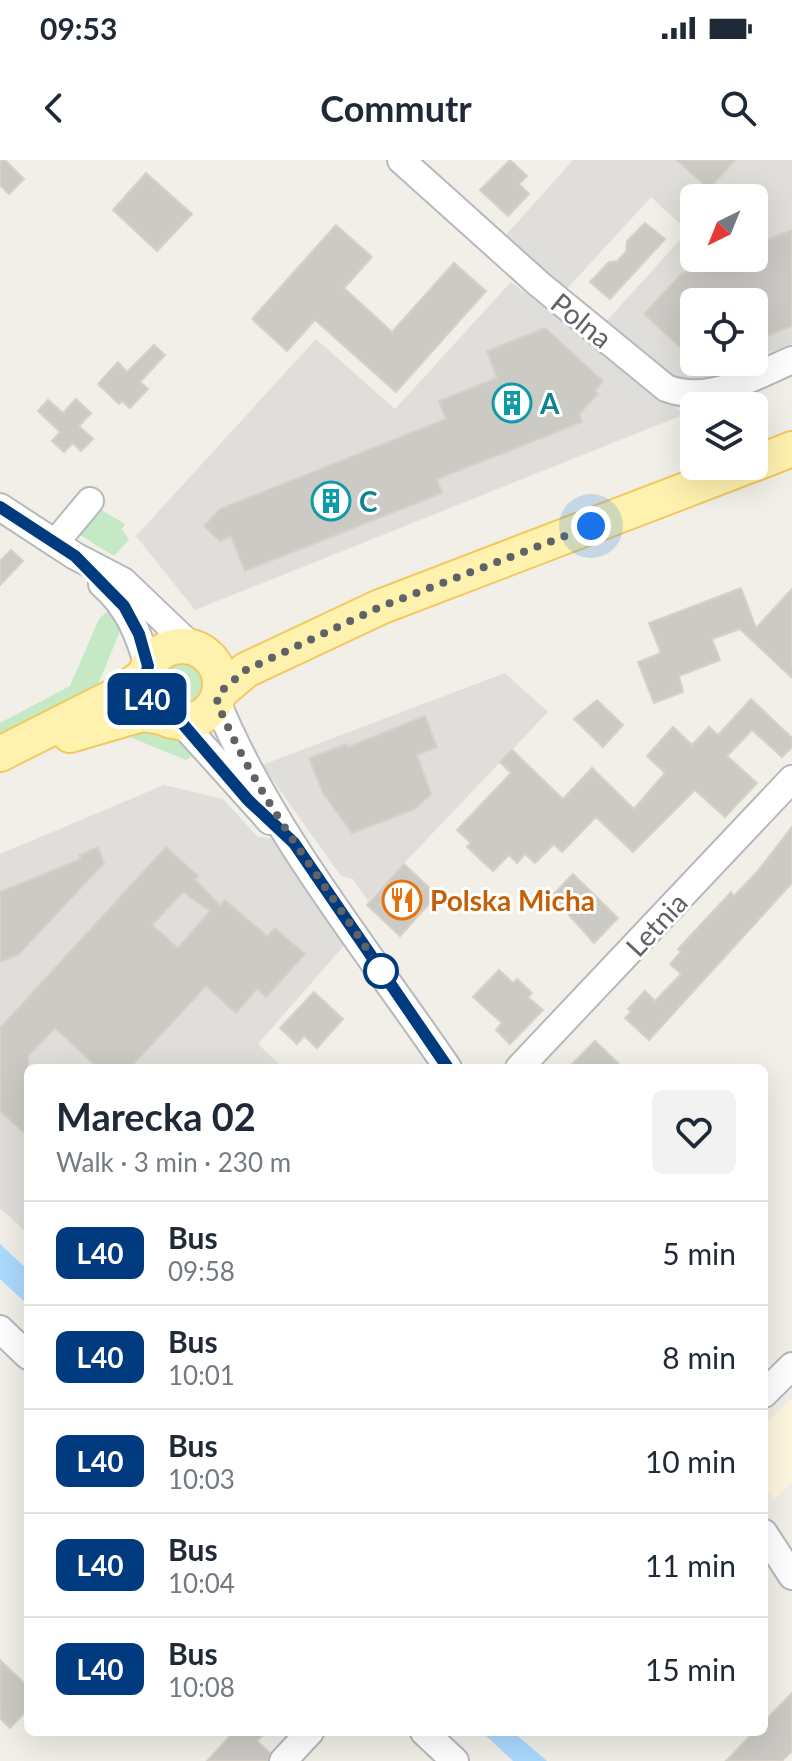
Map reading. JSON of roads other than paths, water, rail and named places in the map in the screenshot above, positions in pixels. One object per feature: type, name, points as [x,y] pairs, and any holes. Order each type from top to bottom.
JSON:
[{"type":"main road","points":[[768,458],[792,449]]},
{"type":"main road","points":[[9,750],[90,731],[142,714],[172,720],[202,717],[246,670],[380,607],[711,480]]},
{"type":"main road","points":[[9,750],[117,695],[146,671],[162,651],[235,648],[380,607]]},
{"type":"main road","points":[[195,648],[219,672],[218,697]]},
{"type":"main road","points":[[146,671],[149,703],[172,720]]},
{"type":"street","name":"Polna","points":[[401,160],[545,289],[666,388],[685,396],[702,395],[792,360]]},
{"type":"street","points":[[65,549],[90,501]]},
{"type":"street","points":[[0,507],[65,549],[123,581],[195,648]]},
{"type":"street","points":[[65,549],[124,606],[139,634],[146,671]]},
{"type":"street","points":[[218,697],[231,737],[294,843],[445,1064]]},
{"type":"street","points":[[172,720],[294,843]]},
{"type":"street","name":"Letnia","points":[[523,1064],[792,779]]},
{"type":"street","points":[[0,1329],[24,1352]]},
{"type":"street","points":[[768,1390],[792,1366]]},
{"type":"street","points":[[768,1539],[792,1576]]},
{"type":"street","points":[[283,1761],[306,1736]]},
{"type":"street","points":[[428,1736],[455,1761]]},
{"type":"water","points":[[0,1244],[24,1266],[24,1301],[0,1279]]},
{"type":"water","points":[[486,1736],[518,1736],[547,1761],[513,1761]]},
{"type":"place","name":"A","points":[[512,403]]},
{"type":"place","name":"C","points":[[331,501]]},
{"type":"place","name":"Polska Micha","points":[[402,900]]}]
